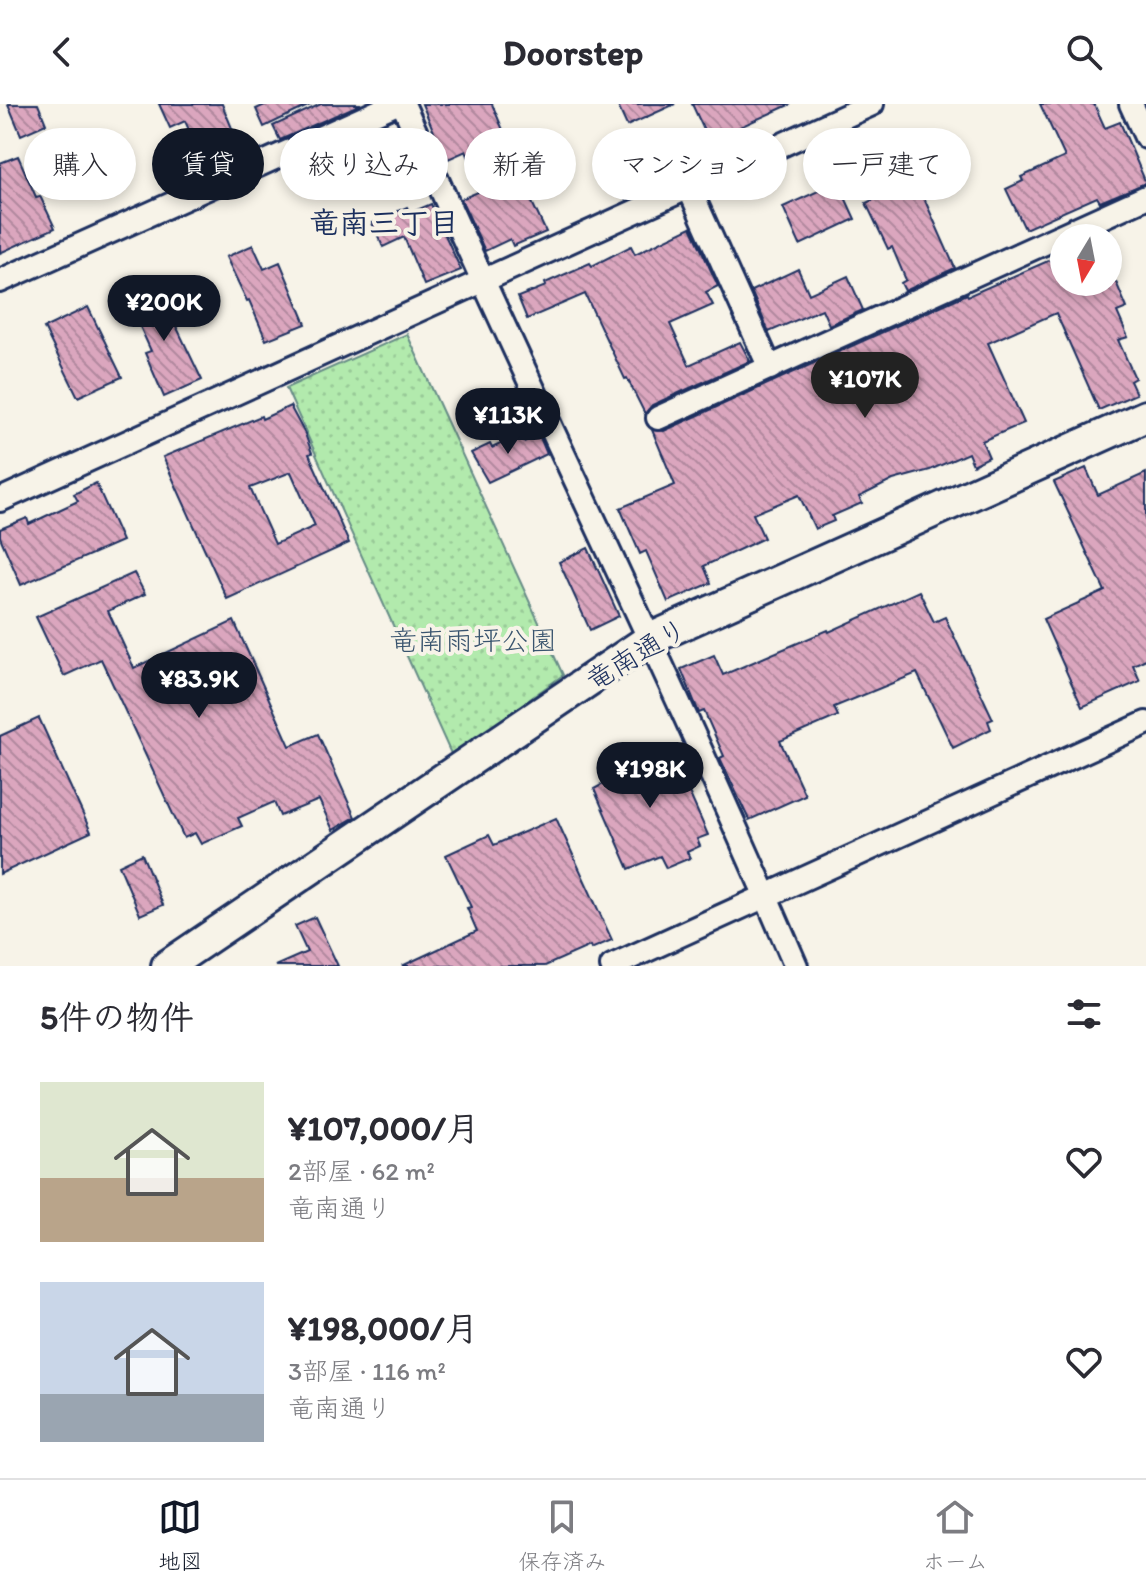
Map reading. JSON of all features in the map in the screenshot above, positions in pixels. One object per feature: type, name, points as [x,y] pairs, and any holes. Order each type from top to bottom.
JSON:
[{"type":"street","points":[[0,281],[395,104]]},
{"type":"street","points":[[403,104],[482,283],[650,639],[796,966]]},
{"type":"street","points":[[787,143],[872,104]]},
{"type":"street","points":[[1131,104],[1146,137]]},
{"type":"street","points":[[658,418],[1146,197]]},
{"type":"street","points":[[0,500],[663,200]]},
{"type":"street","points":[[694,200],[770,368]]},
{"type":"street","name":"竜南通り","points":[[167,966],[650,639],[1146,416]]},
{"type":"street","points":[[612,966],[1146,723]]},
{"type":"green space","name":"竜南雨坪公園","points":[[407,334],[563,675],[452,756],[286,388]]},
{"type":"building","points":[[8,104],[38,104],[46,124],[24,128],[21,135]]},
{"type":"building","points":[[159,104],[222,104],[232,128],[188,128],[185,121],[170,128]]},
{"type":"building","points":[[267,104],[312,104],[264,127],[256,109]]},
{"type":"building","points":[[321,104],[361,104],[307,128],[280,128],[280,140],[273,126]]},
{"type":"building","points":[[422,104],[492,104],[502,128],[464,128],[464,152],[448,159],[448,128],[432,128]]},
{"type":"building","points":[[617,104],[675,104],[627,126]]},
{"type":"building","points":[[692,104],[791,104],[738,128],[703,128]]},
{"type":"building","points":[[1040,104],[1094,104],[1105,128],[1120,122],[1146,183],[1100,202],[1097,197],[1025,229],[1006,189],[1023,181],[1021,177],[1065,157]]},
{"type":"building","points":[[18,156],[24,170],[24,200],[42,200],[55,228],[0,253],[0,163]]},
{"type":"building","points":[[803,198],[846,200],[855,219],[800,245],[783,207]]},
{"type":"building","points":[[461,199],[531,200],[546,232],[513,246],[510,239],[485,251]]},
{"type":"building","points":[[872,200],[925,200],[955,268],[905,291],[901,283],[906,280],[892,247],[888,249],[866,203]]},
{"type":"building","points":[[431,204],[461,270],[424,285],[404,237],[383,247],[372,223],[407,207],[410,213]]},
{"type":"building","points":[[691,227],[718,286],[706,292],[713,305],[670,324],[689,365],[740,342],[750,361],[652,405],[645,414],[585,294],[527,319],[518,297],[631,246],[635,254]]},
{"type":"building","points":[[253,245],[264,269],[280,262],[306,324],[266,340],[226,257]]},
{"type":"building","points":[[1050,260],[1050,296],[1122,296],[1127,308],[1117,312],[1128,337],[1118,340],[1135,378],[1130,381],[1136,394],[1099,410],[1056,313],[988,343],[1024,423],[982,441],[989,457],[973,465],[968,453],[930,470],[893,480],[859,497],[862,503],[832,516],[834,521],[815,529],[799,495],[753,514],[764,538],[704,566],[711,583],[668,602],[646,551],[640,554],[620,508],[675,485],[652,430],[664,431]]},
{"type":"building","points":[[798,269],[809,294],[848,276],[863,310],[829,325],[822,309],[769,332],[751,291]]},
{"type":"building","points":[[157,286],[202,380],[164,397],[145,353],[151,351],[128,300]]},
{"type":"building","points":[[88,307],[122,377],[78,397],[44,328]]},
{"type":"building","points":[[290,406],[305,434],[312,453],[309,454],[349,543],[227,599],[163,457],[261,416],[262,419]],"holes":[[[291,472],[315,526],[275,544],[250,488]]]},
{"type":"building","points":[[520,435],[524,442],[539,435],[547,454],[488,482],[471,453],[490,444],[492,448]]},
{"type":"building","points":[[1086,468],[1098,495],[1146,473],[1146,659],[1133,665],[1140,681],[1082,707],[1043,619],[1105,591],[1054,482]]},
{"type":"building","points":[[96,483],[122,541],[21,585],[0,537],[0,529],[27,518],[29,524],[78,501],[74,494]]},
{"type":"building","points":[[588,548],[619,616],[590,630],[559,562]]},
{"type":"building","points":[[134,573],[145,594],[108,611],[134,668],[234,621],[290,746],[318,734],[355,817],[333,830],[319,800],[280,816],[274,802],[238,818],[242,826],[201,844],[195,833],[184,838],[101,659],[64,676],[36,617]]},
{"type":"building","points":[[919,591],[934,622],[945,617],[993,719],[988,721],[991,729],[953,748],[917,673],[834,707],[838,716],[780,741],[805,795],[749,820],[720,758],[724,756],[704,711],[699,713],[681,669],[714,655],[723,675]]},
{"type":"building","points":[[39,718],[91,832],[0,874],[0,736]]},
{"type":"building","points":[[631,751],[648,755],[654,761],[667,756],[671,765],[676,763],[708,835],[697,839],[700,846],[687,852],[690,858],[666,868],[660,856],[629,869],[594,789],[607,782],[608,771],[616,757]]},
{"type":"building","points":[[556,818],[612,940],[545,966],[402,966],[477,931],[467,908],[471,907],[446,855],[489,835],[494,845]]},
{"type":"building","points":[[142,854],[163,905],[140,915],[119,865]]},
{"type":"building","points":[[315,917],[338,966],[275,966],[307,952],[295,926]]},
{"type":"district","name":"竜南三丁目","points":[[384,222]]}]
